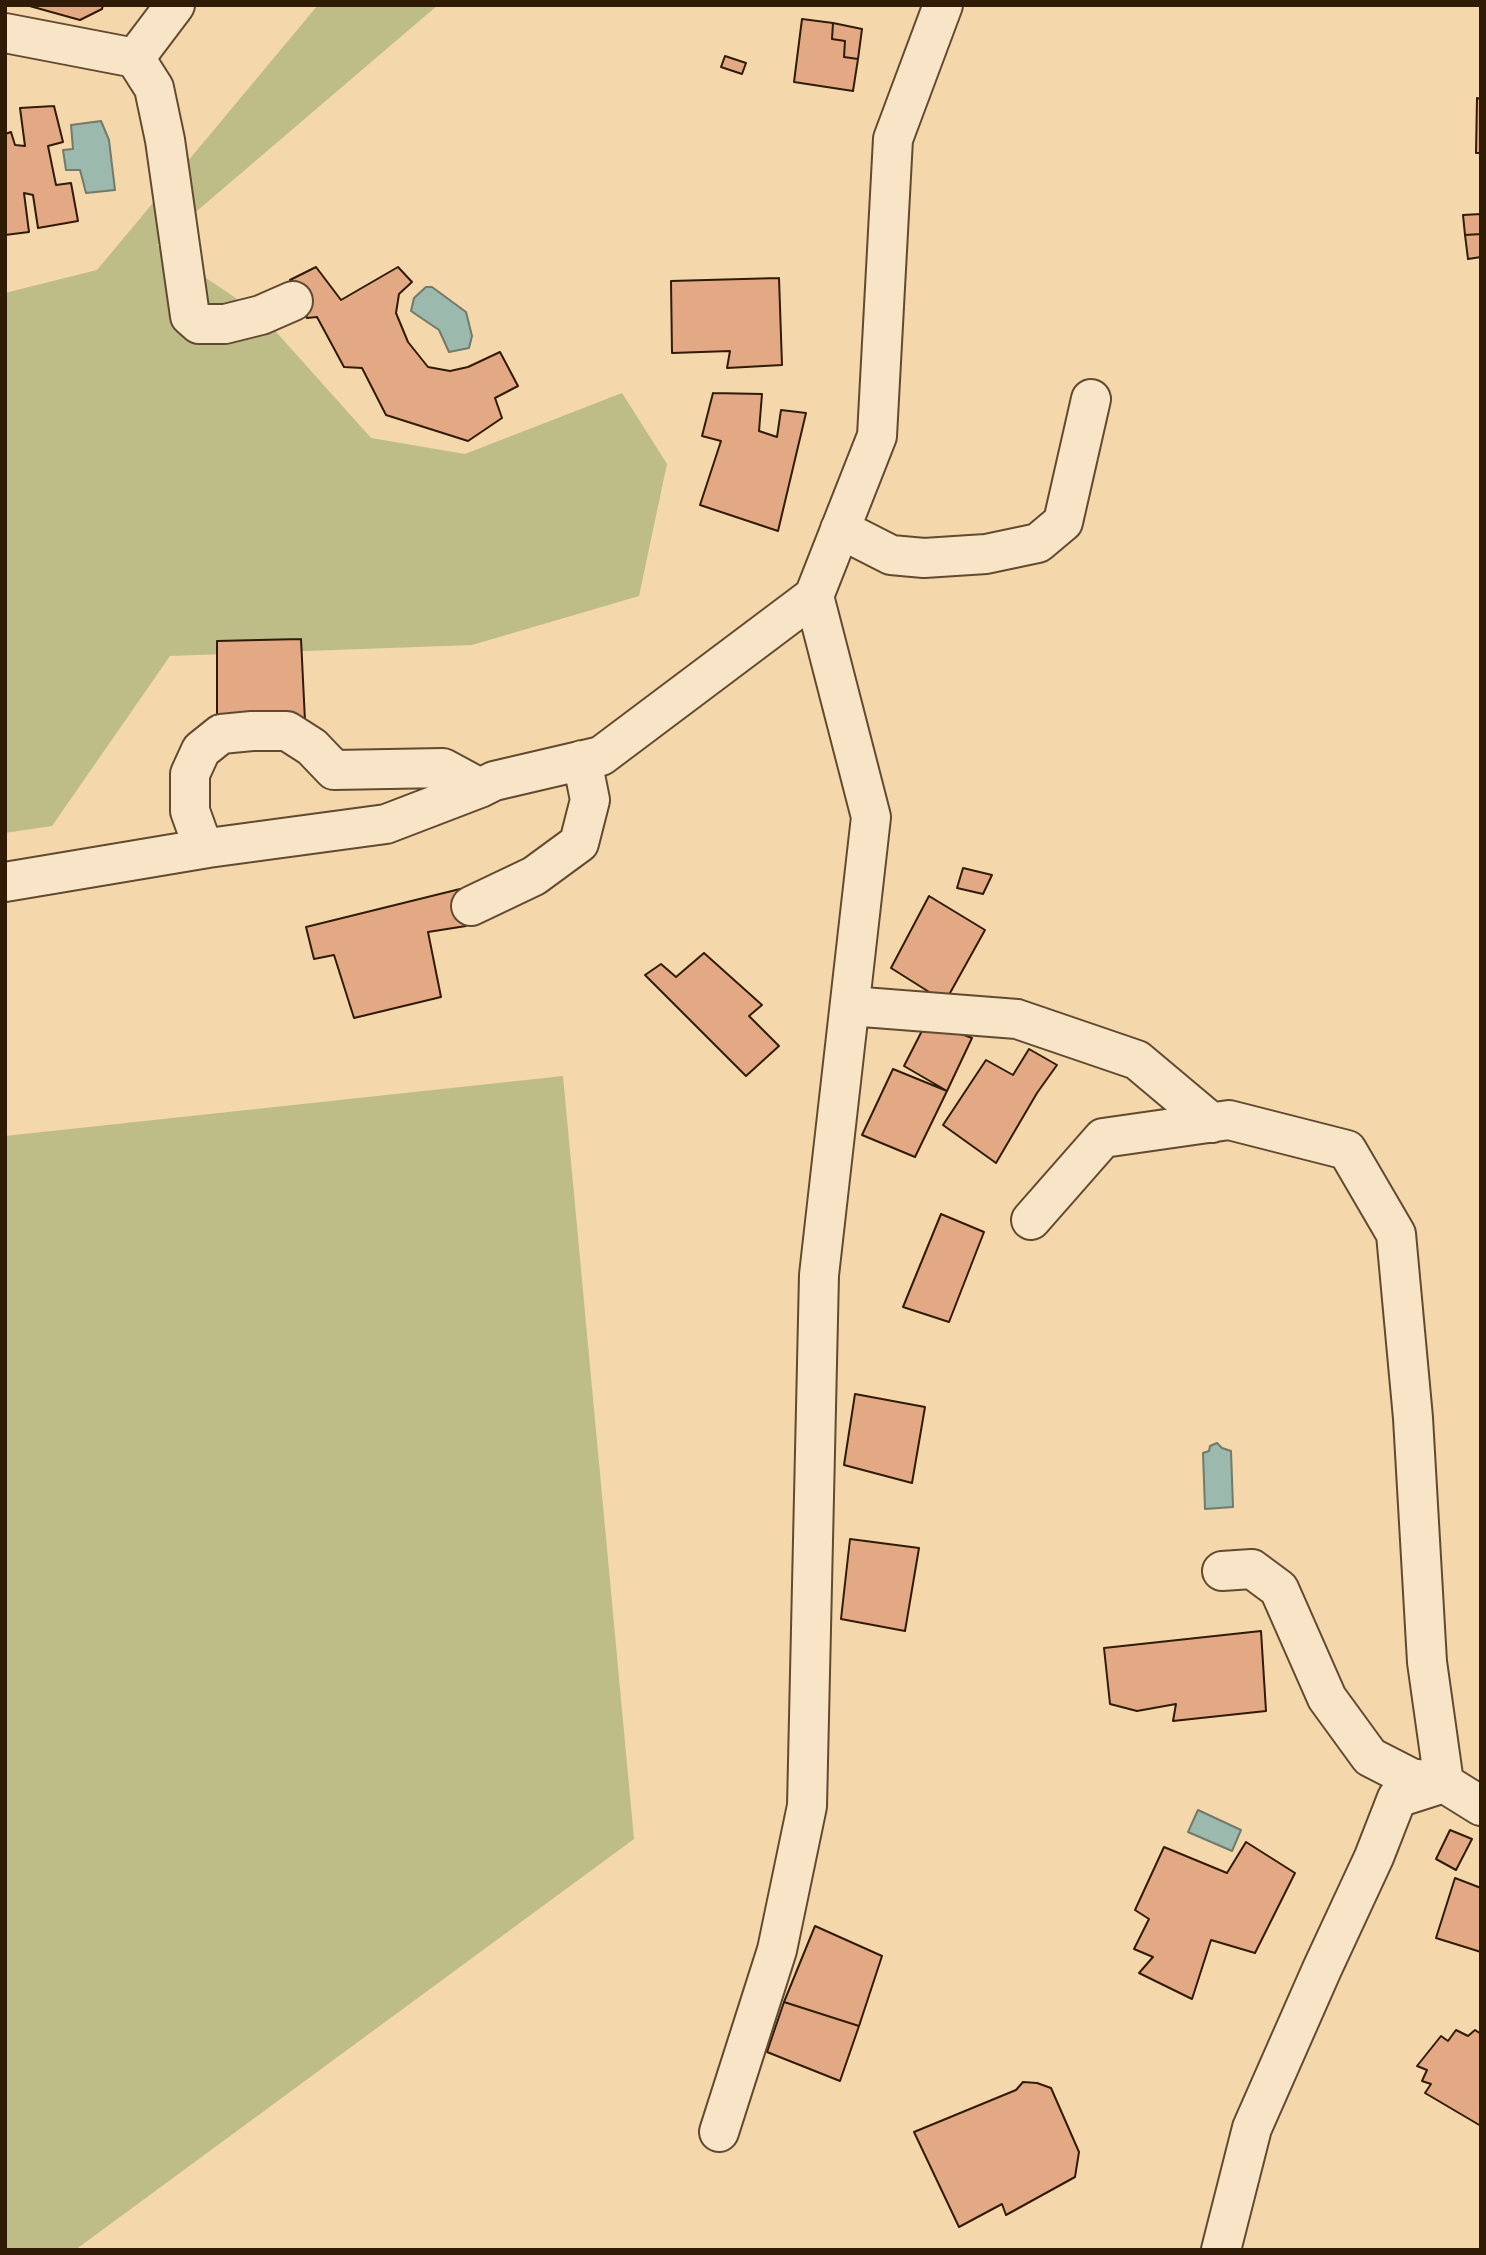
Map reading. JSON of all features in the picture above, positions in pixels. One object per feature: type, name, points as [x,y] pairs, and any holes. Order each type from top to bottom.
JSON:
[{"type":"street","points":[[135,58],[175,5]]},
{"type":"street","points":[[5,882],[208,848],[386,824],[494,781],[601,756],[814,596],[877,436],[893,139],[943,5]]},
{"type":"street","points":[[5,33],[135,58],[154,88],[157,101],[190,316],[199,324],[225,324],[261,315],[293,301]]},
{"type":"street","points":[[840,529],[891,555],[924,558],[986,554],[1038,543],[1063,522],[1091,400]]},
{"type":"street","points":[[719,2132],[777,1950],[807,1806],[819,1275],[871,817],[814,596]]},
{"type":"street","points":[[208,848],[199,836],[190,811],[190,774],[201,750],[221,734],[287,731],[312,747],[334,770],[443,768],[480,788]]},
{"type":"street","points":[[471,906],[534,876],[579,843],[590,800],[582,760]]},
{"type":"street","points":[[850,1006],[1017,1019],[1137,1060],[1212,1123]]},
{"type":"street","points":[[1031,1220],[1103,1138],[1229,1120],[1347,1150],[1396,1234],[1413,1418],[1427,1662],[1444,1783]]},
{"type":"street","points":[[1222,1571],[1252,1569],[1279,1589],[1327,1698],[1370,1757],[1411,1778],[1444,1783],[1481,1806]]},
{"type":"street","points":[[1221,2250],[1252,2128],[1374,1857],[1397,1798],[1444,1783]]},
{"type":"shaded area","points":[[318,5],[438,5],[157,245],[261,315],[371,438],[465,454],[622,393],[667,464],[639,596],[472,645],[170,656],[52,826],[5,833],[5,293],[97,270]]},
{"type":"shaded area","points":[[101,121],[109,140],[115,190],[86,193],[80,170],[66,170],[63,150],[73,149],[71,125]]},
{"type":"shaded area","points":[[426,287],[432,287],[466,312],[472,336],[469,348],[449,352],[439,330],[411,311],[414,298]]},
{"type":"shaded area","points":[[563,1076],[634,1839],[75,2250],[5,2250],[5,1136]]},
{"type":"shaded area","points":[[1217,1443],[1231,1451],[1233,1507],[1205,1509],[1203,1453]]},
{"type":"shaded area","points":[[1198,1810],[1241,1830],[1232,1851],[1188,1832]]},
{"type":"building","points":[[26,5],[103,5],[102,9],[80,20]]},
{"type":"building","points":[[802,19],[833,23],[832,39],[845,41],[844,57],[858,59],[853,91],[794,82]]},
{"type":"building","points":[[833,23],[862,29],[858,59],[844,57],[845,41],[832,39]]},
{"type":"building","points":[[725,56],[746,63],[742,74],[721,67]]},
{"type":"building","points":[[1477,98],[1481,99],[1481,153],[1476,153]]},
{"type":"building","points":[[54,106],[63,142],[48,146],[56,185],[71,183],[78,221],[38,228],[33,195],[24,193],[29,232],[5,235],[5,134],[11,132],[15,145],[25,146],[20,108]]},
{"type":"building","points":[[1481,214],[1481,234],[1465,235],[1463,215]]},
{"type":"building","points":[[1481,234],[1481,257],[1468,259],[1465,235]]},
{"type":"building","points":[[316,267],[341,300],[398,267],[412,282],[399,294],[396,313],[408,342],[428,367],[450,371],[468,367],[500,352],[518,386],[495,398],[502,418],[468,441],[386,415],[362,368],[344,367],[317,317],[307,318],[290,280]]},
{"type":"building","points":[[779,278],[782,365],[727,368],[730,351],[672,353],[671,281]]},
{"type":"building","points":[[713,393],[762,394],[759,431],[777,437],[781,410],[806,413],[778,531],[700,505],[721,441],[702,436]]},
{"type":"building","points":[[301,639],[305,721],[217,718],[217,641]]},
{"type":"building","points":[[963,868],[992,875],[983,894],[957,888]]},
{"type":"building","points":[[460,889],[466,926],[428,932],[441,997],[354,1018],[334,955],[314,959],[306,927]]},
{"type":"building","points":[[929,896],[985,930],[945,1002],[891,968]]},
{"type":"building","points":[[704,953],[762,1005],[749,1016],[779,1046],[746,1076],[645,975],[661,964],[676,977]]},
{"type":"building","points":[[927,1021],[972,1038],[947,1091],[904,1066]]},
{"type":"building","points":[[1029,1049],[1057,1065],[1037,1093],[996,1163],[943,1125],[986,1060],[1013,1075]]},
{"type":"building","points":[[893,1069],[947,1091],[915,1157],[862,1135]]},
{"type":"building","points":[[941,1214],[984,1232],[949,1322],[903,1307]]},
{"type":"building","points":[[855,1394],[925,1407],[912,1483],[844,1465]]},
{"type":"building","points":[[850,1539],[919,1548],[905,1631],[841,1619]]},
{"type":"building","points":[[1261,1631],[1266,1711],[1173,1721],[1176,1704],[1137,1711],[1110,1704],[1104,1648]]},
{"type":"building","points":[[1450,1830],[1472,1839],[1456,1870],[1436,1859]]},
{"type":"building","points":[[1246,1842],[1295,1873],[1255,1953],[1211,1940],[1192,1999],[1139,1973],[1153,1957],[1134,1949],[1149,1919],[1135,1910],[1164,1847],[1227,1873]]},
{"type":"building","points":[[1455,1878],[1481,1888],[1481,1952],[1436,1938]]},
{"type":"building","points":[[815,1926],[882,1956],[859,2026],[784,2002]]},
{"type":"building","points":[[784,2002],[859,2026],[840,2081],[767,2052]]},
{"type":"building","points":[[1456,2030],[1468,2036],[1475,2030],[1481,2034],[1481,2126],[1425,2093],[1431,2084],[1422,2081],[1427,2070],[1417,2066],[1441,2036],[1448,2041]]},
{"type":"building","points":[[1023,2082],[1051,2088],[1079,2152],[1075,2177],[1006,2215],[1002,2204],[959,2227],[914,2132],[1016,2090]]}]
